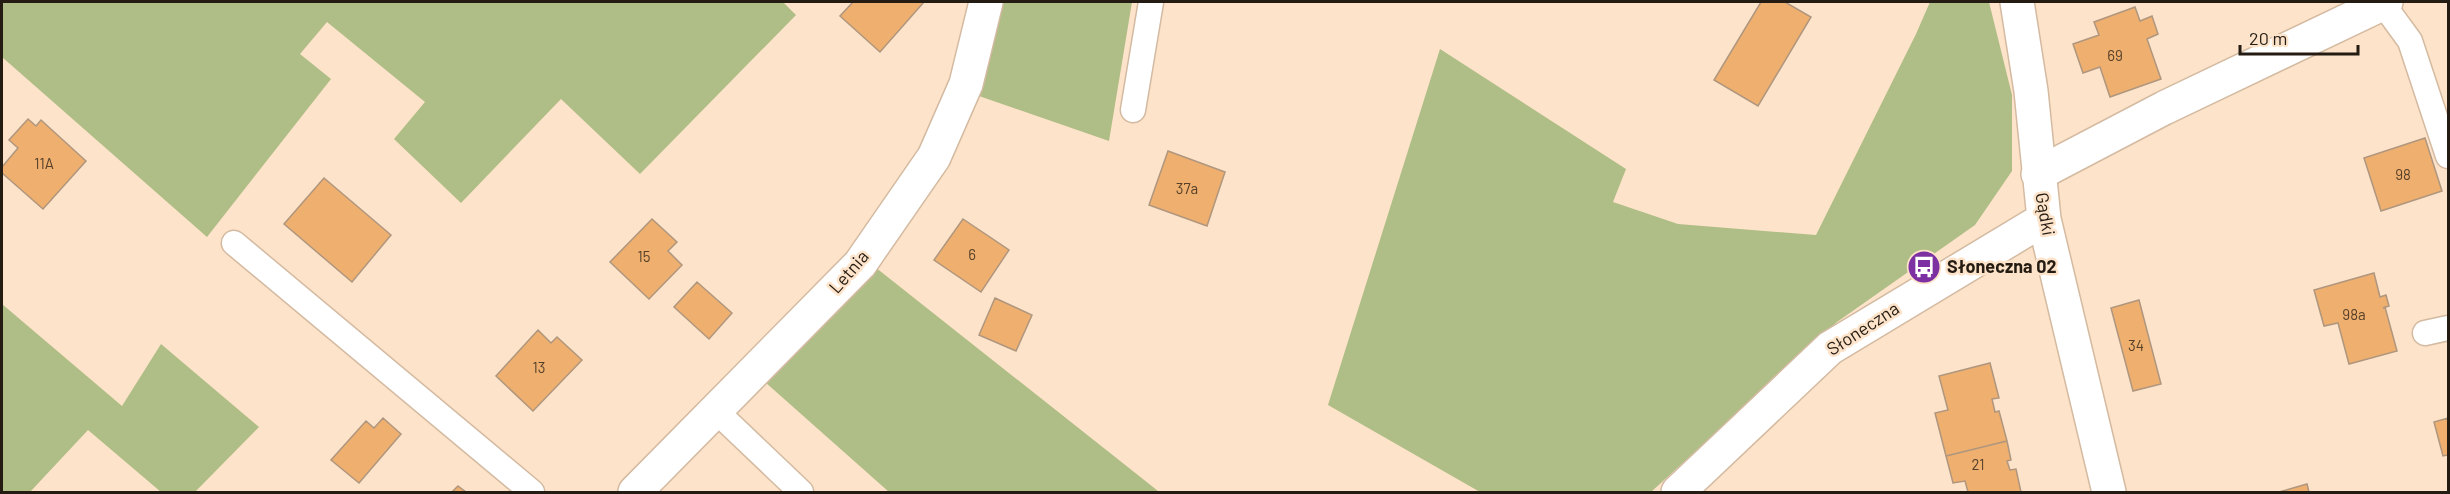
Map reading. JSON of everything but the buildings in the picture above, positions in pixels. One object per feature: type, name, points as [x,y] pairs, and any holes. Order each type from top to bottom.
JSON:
[{"type":"street","name":"Letnia","points":[[635,492],[860,264],[934,157],[966,84],[986,2]]},
{"type":"street","name":"Gądki","points":[[2017,2],[2031,91],[2044,219],[2109,492]]},
{"type":"street","points":[[2038,174],[2164,108],[2384,2]]},
{"type":"street","name":"Słoneczna","points":[[1678,492],[1830,348],[2044,219]]},
{"type":"lane","points":[[1134,110],[1151,2]]},
{"type":"lane","points":[[2384,2],[2410,41],[2448,156]]},
{"type":"lane","points":[[234,243],[531,492]]},
{"type":"lane","points":[[2424,333],[2448,328]]},
{"type":"lane","points":[[716,411],[801,492]]},
{"type":"green space","points":[[2,2],[783,2],[796,15],[640,174],[561,99],[461,203],[394,139],[425,102],[327,22],[300,54],[331,79],[207,237],[2,57]]},
{"type":"green space","points":[[997,2],[1132,2],[1109,141],[979,96]]},
{"type":"green space","points":[[1930,2],[1989,2],[2012,95],[2012,171],[1975,225],[1837,322],[1651,492],[1480,492],[1328,405],[1440,49],[1626,169],[1613,202],[1678,224],[1816,235]]},
{"type":"green space","points":[[875,267],[1159,492],[889,492],[765,382]]},
{"type":"green space","points":[[2,304],[122,406],[161,344],[259,427],[195,492],[161,492],[88,430],[30,492],[2,492]]},
{"type":"place","name":"Słoneczna 02","points":[[1924,267]]}]
